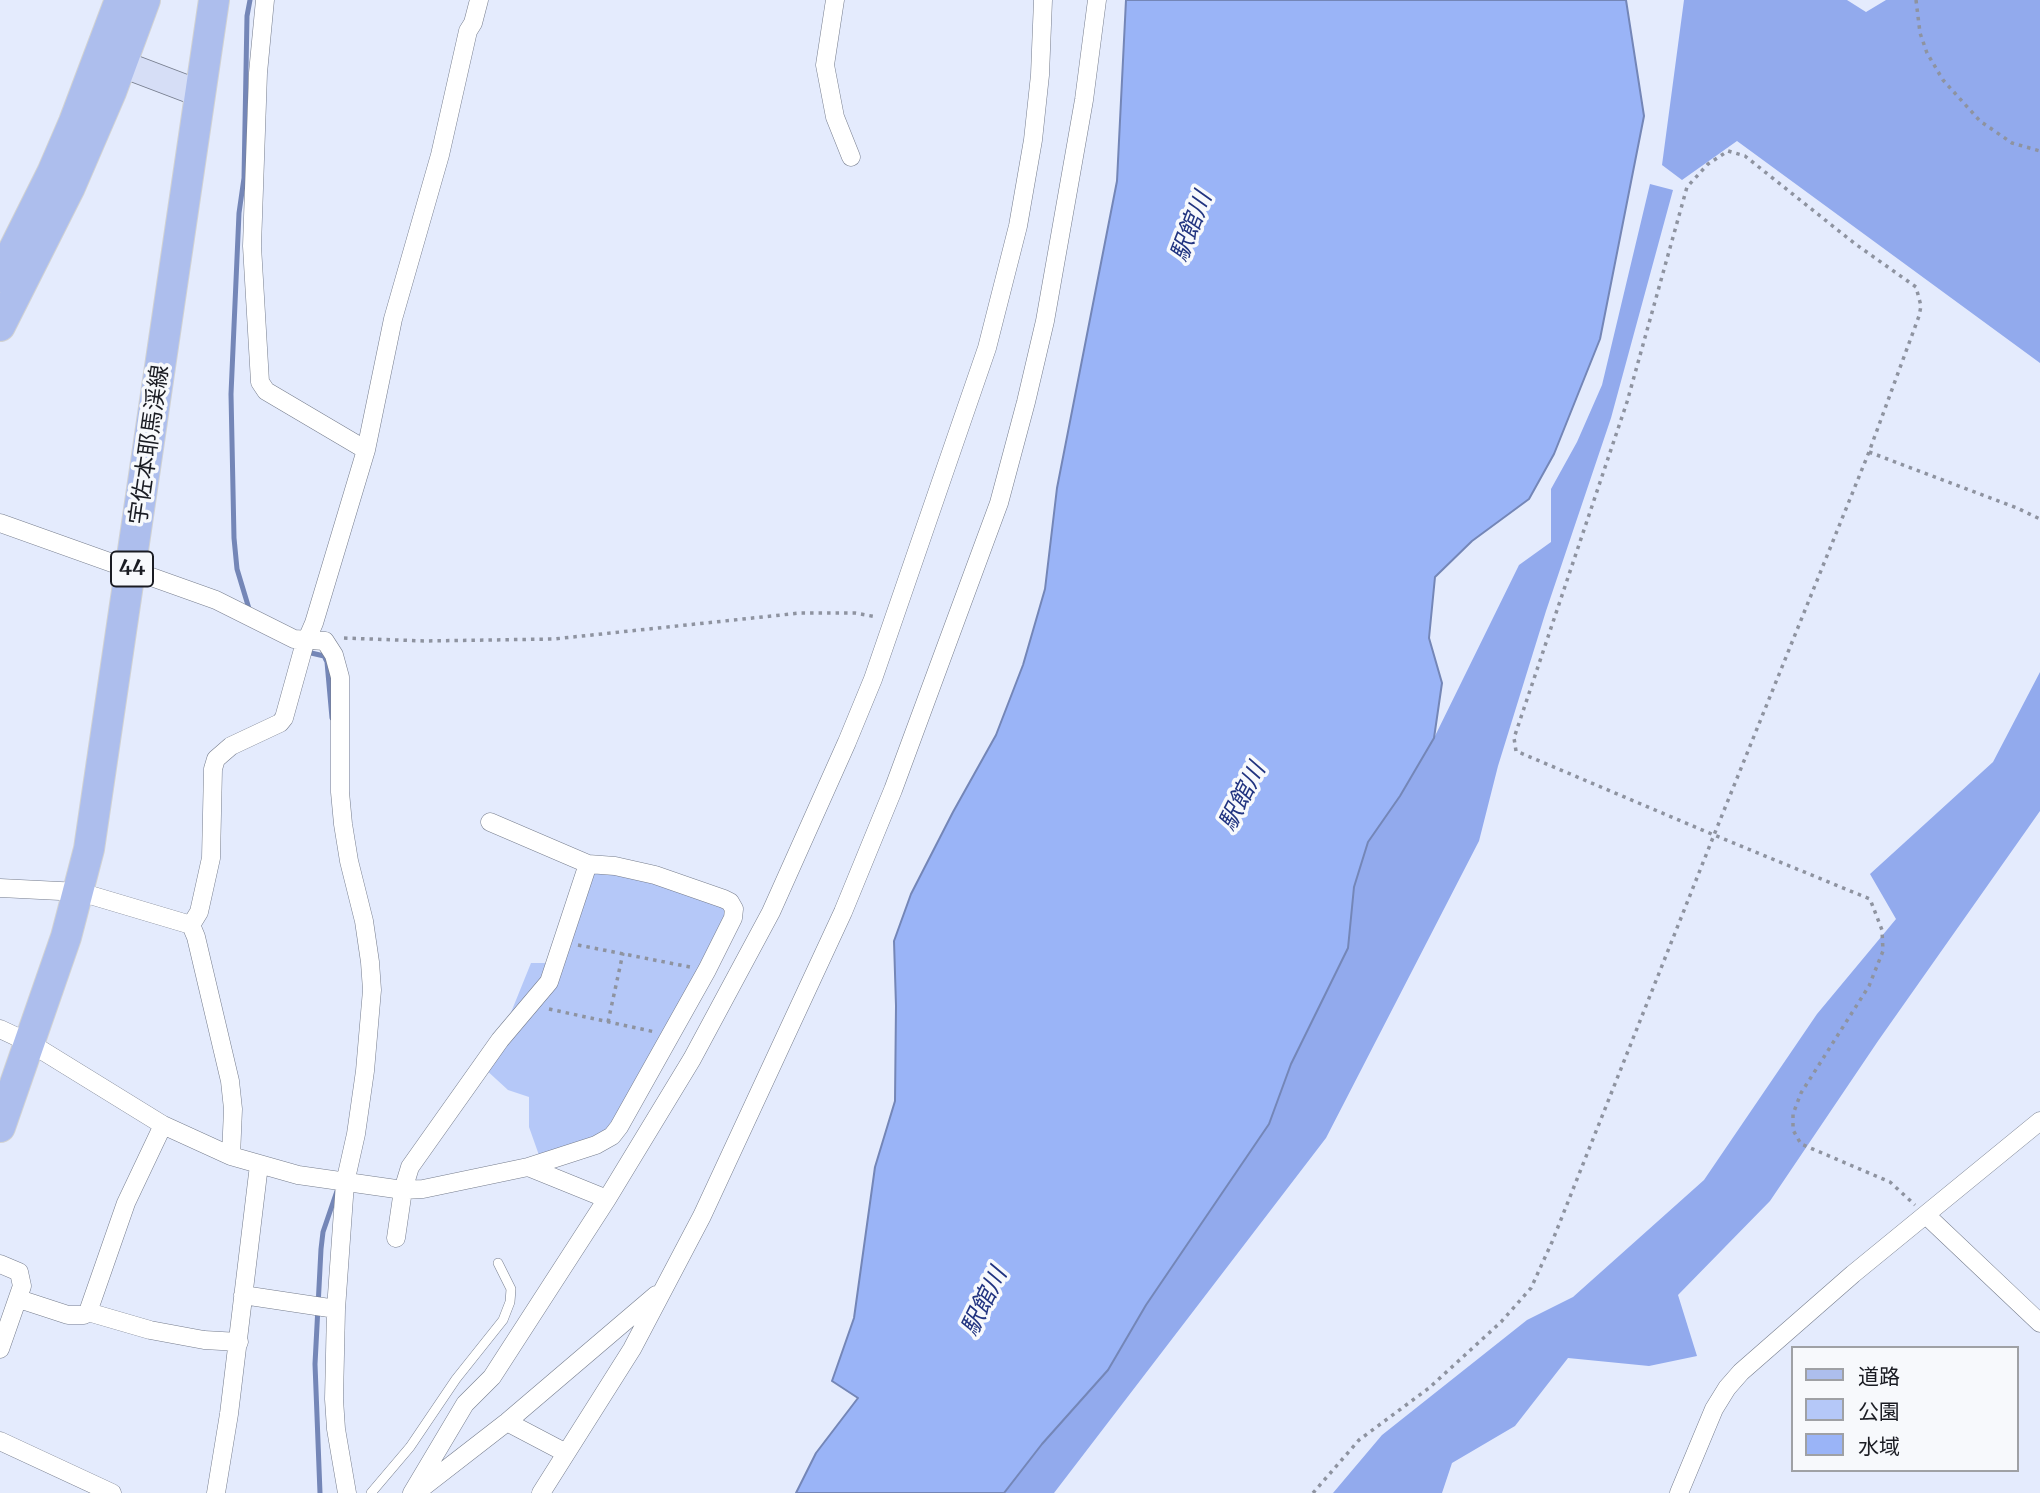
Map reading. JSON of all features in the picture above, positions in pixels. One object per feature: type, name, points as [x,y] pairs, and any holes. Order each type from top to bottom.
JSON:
[{"type":"main road","points":[[0,326],[51,228],[111,59],[120,0]]},
{"type":"main road","points":[[0,277],[111,59],[145,0]]},
{"type":"main road","name":"宇佐本耶馬渓線","points":[[0,1127],[80,892],[95,817],[214,0]]},
{"type":"street","points":[[265,0],[258,73],[252,246],[260,382],[266,391],[366,450]]},
{"type":"street","points":[[191,925],[202,902],[211,858],[213,769],[216,759],[231,746],[284,718],[306,640],[314,623],[366,450],[393,319],[437,166],[465,44],[479,0]]},
{"type":"street","points":[[835,0],[825,65],[835,117],[851,157]]},
{"type":"street","points":[[414,1493],[465,1404],[492,1377],[607,1199],[692,1059],[771,912],[847,742],[873,679],[987,348],[1018,226],[1033,141],[1040,75],[1043,0]]},
{"type":"street","points":[[541,1493],[632,1349],[702,1216],[843,912],[893,790],[999,503],[1045,321],[1084,100],[1097,0]]},
{"type":"street","points":[[111,59],[201,94]]},
{"type":"street","points":[[0,523],[229,606],[294,639],[325,641],[334,655],[340,677],[342,824],[367,936],[372,990],[361,1096],[345,1183],[336,1309],[335,1407],[347,1493]]},
{"type":"street","points":[[0,1029],[30,1043],[163,1125],[230,1156],[298,1175],[403,1190],[442,1185],[528,1167],[596,1144],[612,1136],[619,1127],[707,970],[733,918],[734,909],[730,902],[655,875],[615,866],[588,864],[489,822]]},
{"type":"street","points":[[396,1238],[403,1190],[410,1167],[485,1060],[549,982],[588,864]]},
{"type":"street","points":[[0,888],[80,892],[191,925],[197,937],[230,1081],[233,1110],[230,1156]]},
{"type":"street","points":[[1679,1493],[1714,1409],[1734,1380],[1836,1288],[2040,1121]]},
{"type":"street","points":[[19,1299],[68,1315],[84,1315],[88,1312],[126,1203],[163,1125]]},
{"type":"street","points":[[216,1493],[239,1342],[259,1165]]},
{"type":"street","points":[[528,1167],[607,1199]]},
{"type":"street","points":[[1926,1215],[2040,1323]]},
{"type":"street","points":[[0,1265],[19,1272],[22,1286],[0,1349]]},
{"type":"street","points":[[414,1493],[507,1422],[664,1287]]},
{"type":"street","points":[[243,1295],[336,1309]]},
{"type":"street","points":[[88,1312],[150,1330],[204,1340],[239,1342]]},
{"type":"street","points":[[507,1422],[566,1453]]},
{"type":"street","points":[[0,1441],[113,1493]]},
{"type":"lane","points":[[371,1493],[410,1447],[456,1379],[503,1320],[510,1302],[511,1289],[498,1263]]},
{"type":"path","points":[[1916,0],[1923,43],[1943,80],[1980,121],[2012,143],[2040,151]]},
{"type":"path","points":[[1313,1493],[1359,1440],[1429,1388],[1501,1322],[1531,1288],[1714,835],[1869,452],[1919,316],[1921,306],[1916,287],[1844,236],[1745,156],[1728,151],[1708,164],[1687,187],[1627,402],[1514,738],[1516,751],[1714,835],[1870,899],[1882,930],[1883,951],[1869,986],[1801,1093],[1793,1114],[1793,1130],[1801,1144],[1890,1182],[1926,1215]]},
{"type":"path","points":[[1869,452],[2040,519]]},
{"type":"path","points":[[325,641],[333,637],[424,641],[554,639],[800,612],[855,613],[892,620]]},
{"type":"path","points":[[562,943],[707,970]]},
{"type":"path","points":[[608,1022],[623,953]]},
{"type":"path","points":[[530,1004],[671,1035]]},
{"type":"green space","points":[[594,870],[627,874],[720,902],[728,913],[610,1131],[540,1158],[529,1127],[529,1097],[508,1090],[484,1068],[531,963],[549,963]]},
{"type":"shaded area","points":[[1684,0],[1847,0],[1866,12],[1886,0],[2040,0],[2040,363],[1737,141],[1682,180],[1662,165]]},
{"type":"shaded area","points":[[1650,184],[1673,190],[1611,418],[1546,611],[1498,766],[1479,841],[1326,1138],[1054,1493],[1004,1493],[1042,1444],[1108,1370],[1146,1305],[1269,1124],[1291,1064],[1348,948],[1354,887],[1368,842],[1400,796],[1434,738],[1519,565],[1551,542],[1551,489],[1577,442],[1602,385]]},
{"type":"shaded area","points":[[2040,672],[2040,811],[1878,1041],[1770,1201],[1678,1295],[1697,1356],[1649,1366],[1568,1358],[1515,1426],[1452,1463],[1442,1493],[1333,1493],[1382,1435],[1527,1320],[1573,1297],[1704,1180],[1817,1014],[1896,919],[1870,874],[1993,762]]},
{"type":"water","name":"駅館川","points":[[1126,0],[1626,0],[1644,116],[1600,339],[1554,454],[1529,499],[1472,541],[1435,577],[1429,638],[1442,683],[1434,738],[1400,796],[1368,842],[1354,887],[1348,948],[1291,1064],[1269,1124],[1146,1305],[1108,1370],[1042,1444],[1004,1493],[796,1493],[816,1453],[858,1398],[832,1381],[854,1318],[875,1167],[895,1101],[894,941],[911,894],[996,735],[1023,665],[1045,589],[1057,488],[1117,181]]},
{"type":"waterway","points":[[250,0],[247,16],[244,178],[239,213],[231,394],[234,538],[237,569],[250,612]]},
{"type":"waterway","points":[[307,652],[324,656],[327,662],[332,718]]},
{"type":"waterway","points":[[320,1493],[315,1364],[321,1249],[323,1232],[337,1191]]}]
